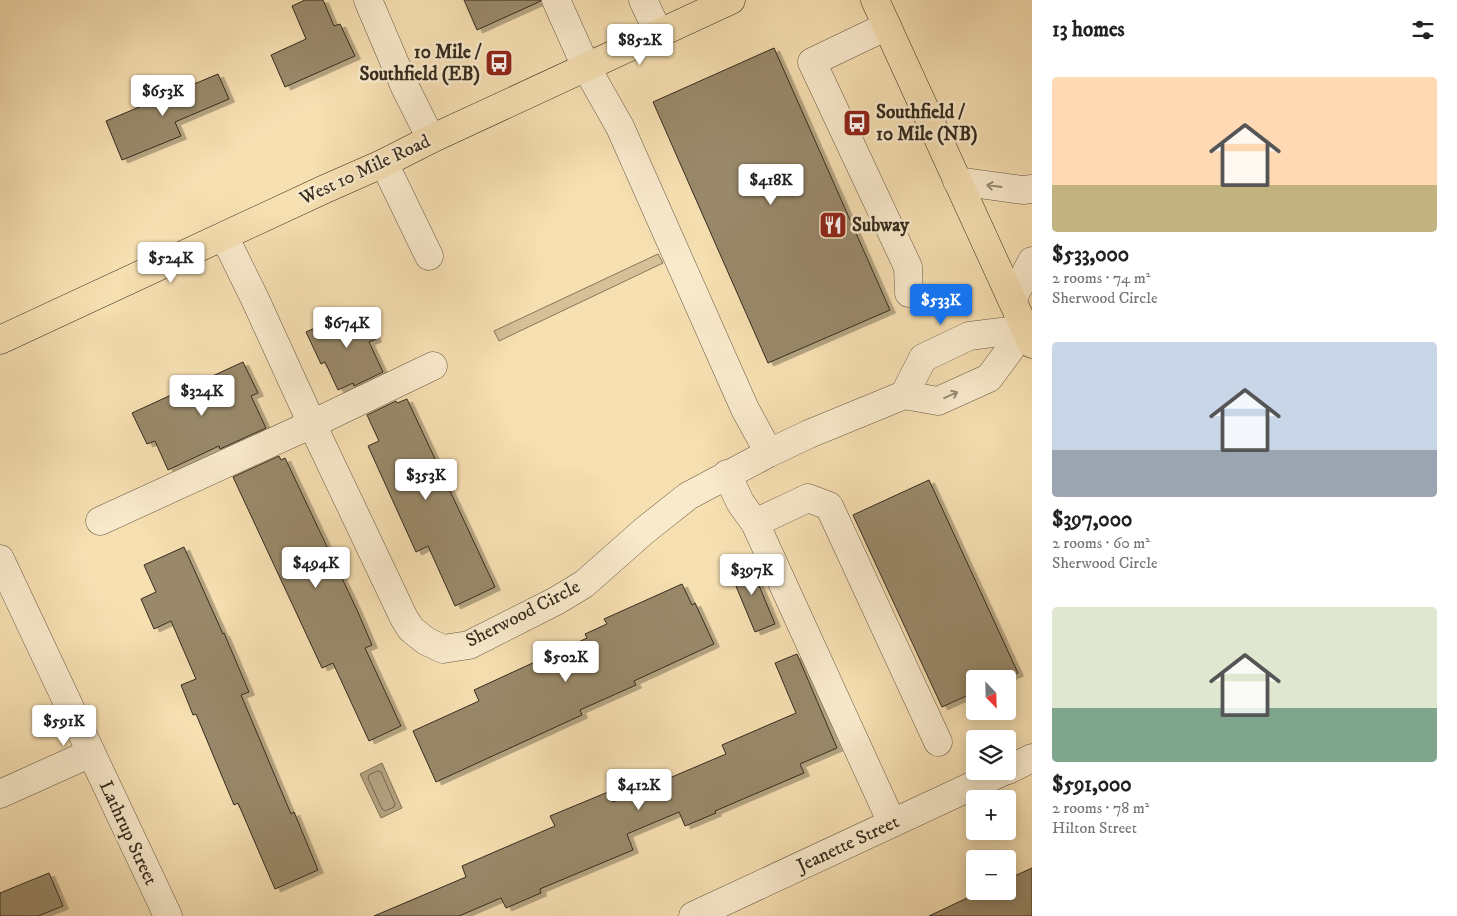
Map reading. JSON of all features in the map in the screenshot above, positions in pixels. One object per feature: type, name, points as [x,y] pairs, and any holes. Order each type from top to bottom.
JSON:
[{"type":"main road","name":"West 10 Mile Road","points":[[0,340],[731,0]]},
{"type":"main road","points":[[875,0],[1012,300],[1030,333]]},
{"type":"street","points":[[368,0],[392,58],[431,139]]},
{"type":"street","points":[[556,0],[586,67],[620,127],[744,409],[769,453]]},
{"type":"street","points":[[643,0],[659,34]]},
{"type":"street","points":[[887,26],[812,62],[908,267],[909,293]]},
{"type":"street","points":[[384,163],[429,256]]},
{"type":"street","points":[[957,181],[1023,190],[1032,188]]},
{"type":"street","name":"Sherwood Circle","points":[[224,236],[404,618],[411,629],[426,641],[443,649],[469,645],[556,601],[584,584],[644,531],[688,496],[727,474],[808,434],[904,395]]},
{"type":"street","points":[[1012,300],[1032,261]]},
{"type":"street","points":[[1030,333],[989,378],[938,401],[904,395],[924,358],[969,336],[1030,333]]},
{"type":"street","points":[[100,522],[432,366]]},
{"type":"street","points":[[727,474],[740,502],[755,522],[892,823]]},
{"type":"street","points":[[755,522],[808,498],[829,506],[938,742]]},
{"type":"street","name":"Lathrup Street","points":[[0,559],[168,916]]},
{"type":"street","points":[[0,794],[91,752]]},
{"type":"street","name":"Jeanette Street","points":[[1016,765],[1032,758]]},
{"type":"street","name":"Jeanette Street","points":[[693,916],[984,780]]},
{"type":"shaded area","points":[[658,254],[663,263],[499,341],[494,331]]},
{"type":"water","points":[[382,763],[402,808],[381,818],[360,774]]},
{"type":"building","points":[[305,0],[323,0],[334,26],[340,24],[355,56],[285,87],[271,55],[306,39],[292,6]]},
{"type":"building","points":[[464,0],[541,0],[541,1],[477,30]]},
{"type":"building","points":[[774,48],[890,310],[768,363],[653,102]]},
{"type":"building","points":[[218,74],[229,99],[175,122],[181,136],[122,160],[106,121]]},
{"type":"building","points":[[362,307],[376,339],[369,342],[383,372],[354,386],[353,383],[338,390],[325,362],[321,364],[306,332]]},
{"type":"building","points":[[243,362],[258,393],[251,396],[266,428],[220,449],[219,446],[168,470],[155,441],[147,444],[132,413]]},
{"type":"building","points":[[407,399],[495,587],[455,606],[428,546],[416,552],[368,446],[379,441],[367,415],[396,401],[397,403]]},
{"type":"building","points":[[279,456],[281,460],[285,458],[357,610],[372,645],[365,648],[401,726],[369,741],[333,663],[322,668],[233,477]]},
{"type":"building","points":[[929,480],[1018,673],[1016,674],[1016,670],[966,670],[966,696],[942,707],[853,515]]},
{"type":"building","points":[[184,547],[249,692],[241,695],[291,814],[294,812],[318,870],[275,889],[238,803],[234,805],[196,714],[193,715],[181,685],[196,679],[171,621],[154,629],[141,599],[156,592],[144,565]]},
{"type":"building","points":[[748,559],[775,624],[755,632],[728,567]]},
{"type":"building","points":[[682,584],[692,605],[695,603],[714,644],[634,681],[636,685],[580,710],[582,715],[436,782],[413,731],[479,701],[474,690],[587,638],[585,634],[607,624],[604,619]]},
{"type":"building","points":[[797,654],[837,748],[800,764],[804,773],[685,826],[679,812],[627,834],[633,850],[540,889],[541,893],[506,908],[501,898],[459,916],[374,916],[466,877],[462,866],[555,826],[550,816],[608,792],[613,802],[726,754],[722,745],[796,713],[775,663]]},
{"type":"building","points":[[1032,868],[1032,916],[929,916],[966,899],[1016,900],[1016,875]]},
{"type":"building","points":[[49,873],[63,906],[38,916],[0,916],[0,893]]},
{"type":"place","name":"10 Mile / Southfield (EB)","points":[[499,63]]},
{"type":"place","name":"Southfield / 10 Mile (NB)","points":[[857,123]]},
{"type":"place","name":"Subway","points":[[833,225]]}]
